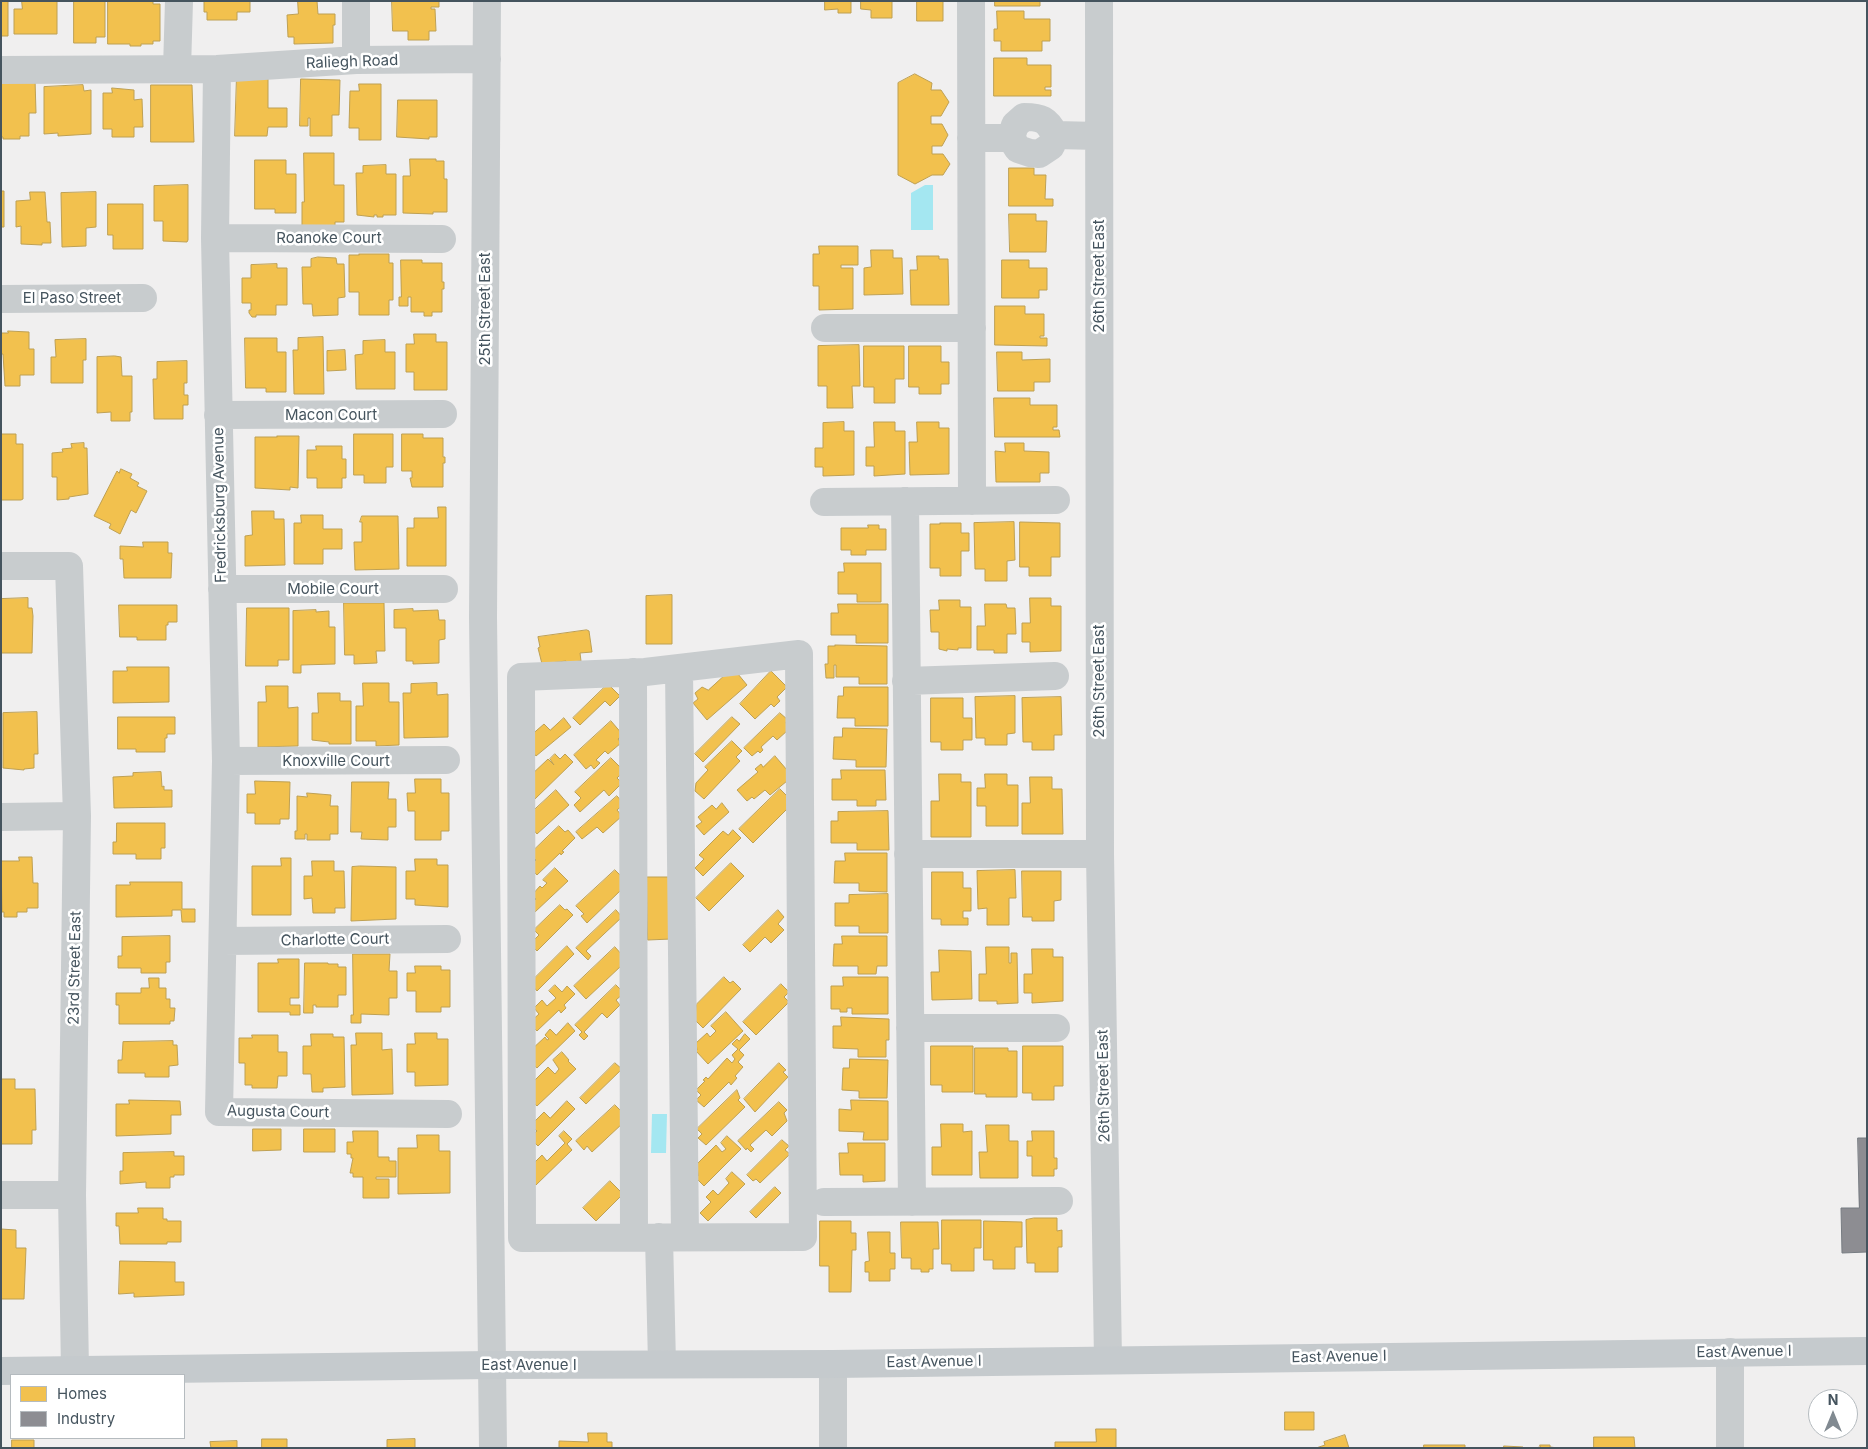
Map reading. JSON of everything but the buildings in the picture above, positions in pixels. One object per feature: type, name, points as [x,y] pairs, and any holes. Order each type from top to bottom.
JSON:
[{"type":"main road","name":"East Avenue I","points":[[1,1371],[491,1365],[833,1364],[1867,1351]]},
{"type":"street","points":[[177,69],[179,1]]},
{"type":"street","points":[[356,1],[356,60]]},
{"type":"street","name":"25th Street East","points":[[487,1],[483,617],[492,1264],[491,1365]]},
{"type":"street","points":[[971,1],[972,501]]},
{"type":"street","name":"26th Street East","points":[[1099,1],[1100,854],[1108,1360]]},
{"type":"street","name":"Raliegh Road","points":[[1,70],[217,69],[356,60],[487,59]]},
{"type":"street","name":"Fredricksburg Avenue","points":[[217,69],[215,238],[226,761],[223,941]]},
{"type":"street","points":[[971,138],[1011,138],[1015,125],[1024,117],[1038,117],[1050,125],[1054,135],[1099,136]]},
{"type":"street","name":"Roanoke Court","points":[[215,238],[442,239]]},
{"type":"street","name":"El Paso Street","points":[[1,299],[142,298]]},
{"type":"street","points":[[825,328],[972,328]]},
{"type":"street","name":"Macon Court","points":[[218,415],[443,414]]},
{"type":"street","points":[[824,502],[1056,500]]},
{"type":"street","points":[[905,501],[912,1202]]},
{"type":"street","name":"23rd Street East","points":[[1,566],[70,566],[77,816],[72,1195],[75,1370]]},
{"type":"street","name":"Mobile Court","points":[[222,589],[444,589]]},
{"type":"street","points":[[799,654],[803,1237],[522,1238],[521,677],[632,672],[799,654]]},
{"type":"street","points":[[659,1237],[679,668]]},
{"type":"street","points":[[632,672],[659,1237],[662,1364]]},
{"type":"street","points":[[906,681],[1055,676]]},
{"type":"street","name":"Knoxville Court","points":[[226,761],[446,760]]},
{"type":"street","points":[[1,817],[77,816]]},
{"type":"street","points":[[908,854],[1100,854]]},
{"type":"street","name":"Charlotte Court","points":[[223,941],[447,939]]},
{"type":"street","name":"Augusta Court","points":[[223,941],[219,1112],[448,1114]]},
{"type":"street","points":[[910,1028],[1056,1028]]},
{"type":"street","points":[[1,1195],[72,1195]]},
{"type":"street","points":[[824,1202],[1059,1201]]},
{"type":"street","points":[[1730,1352],[1730,1448]]},
{"type":"street","points":[[833,1364],[833,1448]]},
{"type":"street","points":[[491,1365],[493,1448]]},
{"type":"water","points":[[925,185],[933,185],[933,230],[911,230],[911,193]]},
{"type":"water","points":[[652,1114],[667,1114],[666,1153],[651,1153]]}]
